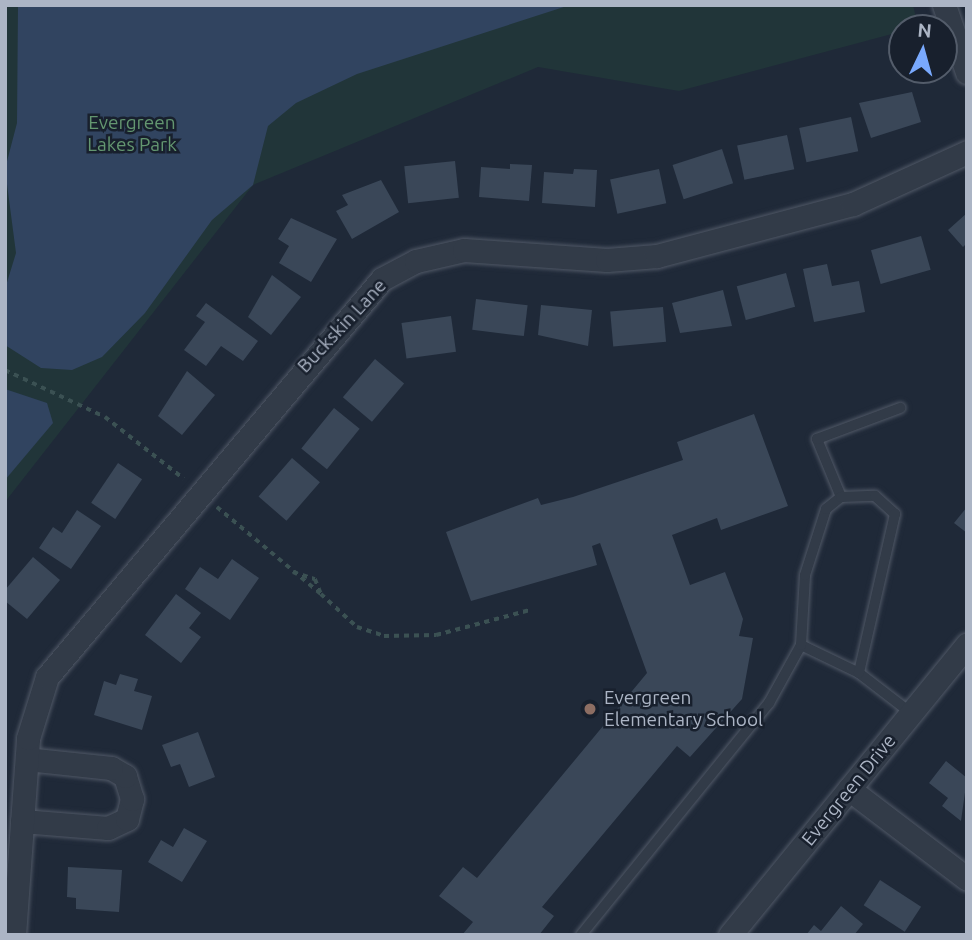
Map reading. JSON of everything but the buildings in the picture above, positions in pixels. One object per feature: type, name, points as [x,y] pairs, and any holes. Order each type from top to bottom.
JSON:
[{"type":"street","points":[[944,5],[967,72]]},
{"type":"street","name":"Buckskin Lane","points":[[14,935],[32,714],[47,677],[346,316],[382,279],[416,261],[464,250],[607,260],[657,256],[853,204],[967,152]]},
{"type":"street","name":"Evergreen Drive","points":[[730,935],[967,644]]},
{"type":"street","points":[[22,821],[108,828],[127,819],[132,799],[125,776],[111,768],[27,760]]},
{"type":"street","points":[[849,789],[967,879]]},
{"type":"lane","points":[[841,497],[817,439],[900,408]]},
{"type":"lane","points":[[581,935],[769,703],[801,645],[805,575],[826,509],[841,497],[875,496],[895,514],[859,673]]},
{"type":"lane","points":[[801,645],[859,673],[911,713]]},
{"type":"path","points":[[5,370],[105,417],[293,572],[314,579],[321,594],[357,627],[384,636],[436,635],[530,610]]},
{"type":"green space","name":"Evergreen Lakes Park","points":[[5,5],[913,5],[915,14],[888,14],[888,35],[679,91],[538,67],[253,185],[5,502]]},
{"type":"water","name":"Evergreen Lakes Park","points":[[18,5],[570,5],[357,74],[296,103],[268,126],[253,185],[212,220],[145,313],[102,357],[72,370],[41,368],[5,345],[5,289],[16,253],[5,169],[17,123]]},
{"type":"water","points":[[5,389],[47,403],[53,423],[5,480]]},
{"type":"place","name":"Evergreen Elementary School","points":[[590,709]]}]
